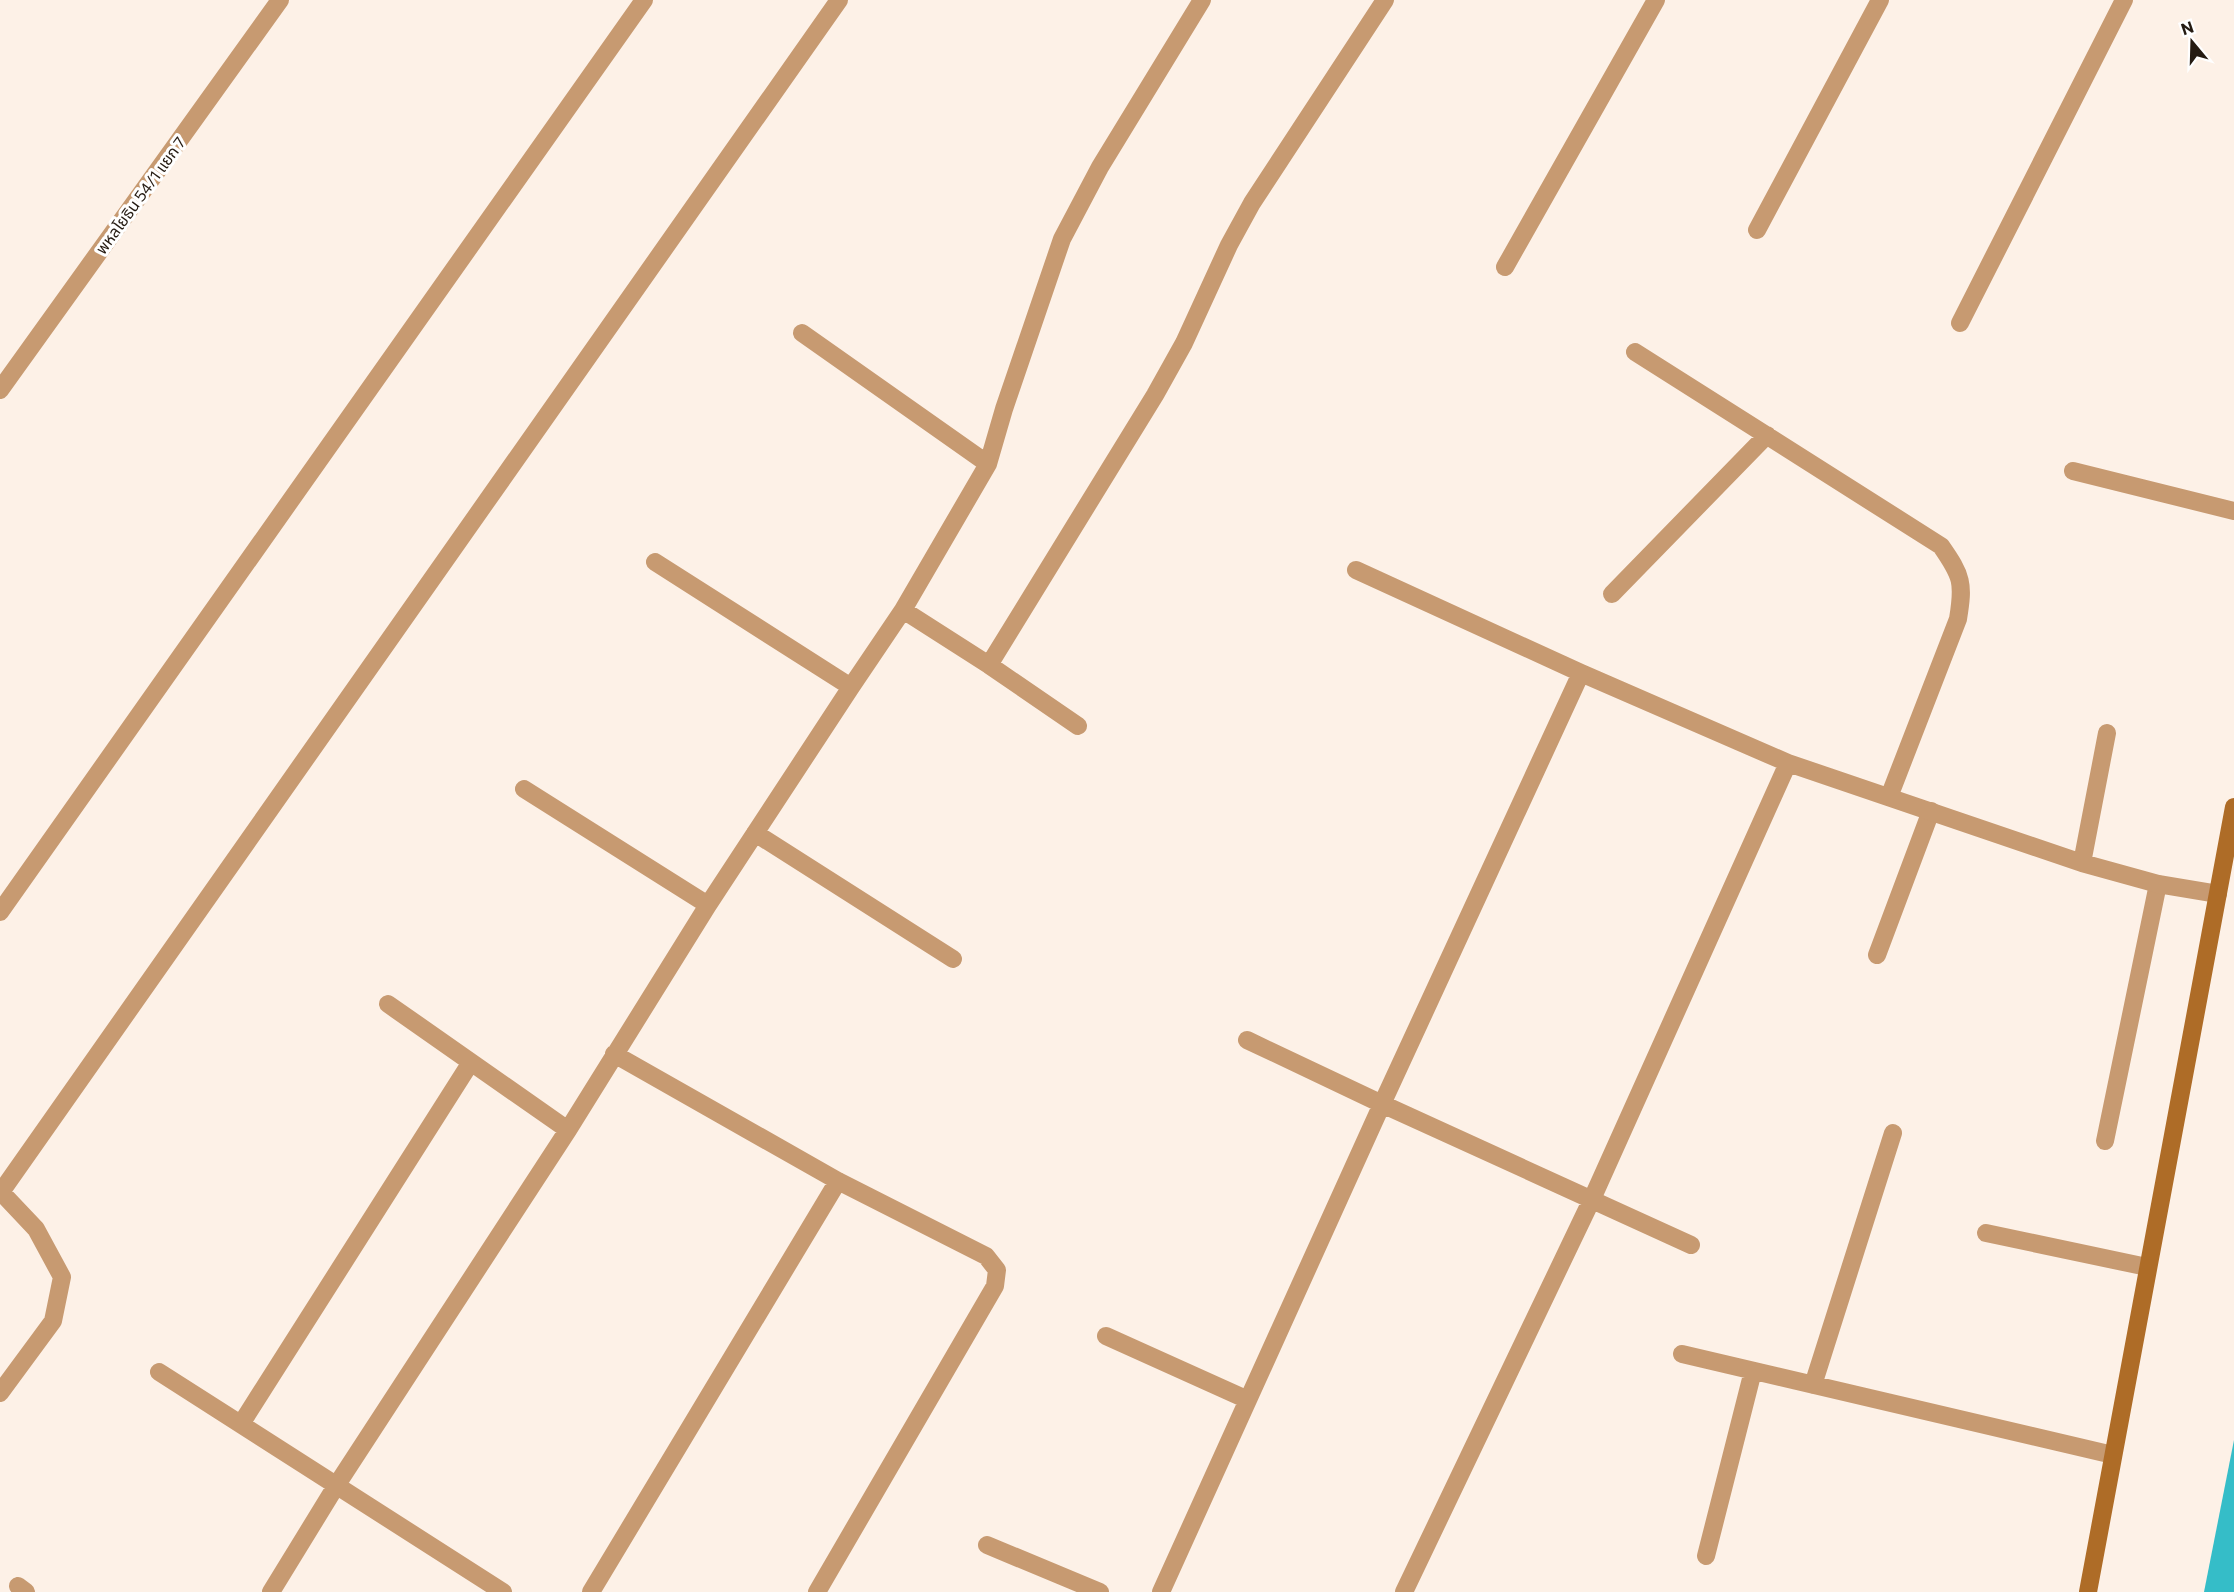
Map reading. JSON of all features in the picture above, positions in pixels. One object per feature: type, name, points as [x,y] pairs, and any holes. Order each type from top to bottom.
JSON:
[{"type":"street","name":"พหลโยธิน 54/1 แยก 7","points":[[0,390],[279,0]]},
{"type":"street","points":[[0,912],[645,0]]},
{"type":"street","points":[[0,1393],[53,1321],[62,1277],[36,1229],[0,1191],[839,0]]},
{"type":"street","points":[[271,1592],[336,1486],[568,1130],[708,905],[903,610],[988,464],[1004,409],[1062,239],[1100,167],[1202,0]]},
{"type":"street","points":[[989,665],[1185,343],[1224,255],[1252,203],[1385,0]]},
{"type":"street","points":[[1505,267],[1656,0]]},
{"type":"street","points":[[1757,230],[1880,0]]},
{"type":"street","points":[[1960,323],[2124,0]]},
{"type":"street","points":[[802,333],[988,464]]},
{"type":"street","points":[[1635,352],[1941,546],[1958,569],[1962,595],[1958,619],[1889,797]]},
{"type":"street","points":[[1612,594],[1767,435]]},
{"type":"street","points":[[2073,471],[2234,511]]},
{"type":"street","points":[[655,562],[850,687]]},
{"type":"street","points":[[1356,570],[1581,673],[1788,763],[2082,863],[2158,884],[2218,894]]},
{"type":"street","points":[[903,610],[1078,726]]},
{"type":"street","points":[[1161,1592],[1382,1104],[1581,673]]},
{"type":"street","points":[[2082,863],[2107,733]]},
{"type":"street","points":[[1404,1592],[1592,1199],[1788,763]]},
{"type":"street","points":[[525,789],[708,905]]},
{"type":"street","points":[[2088,1592],[2234,807]]},
{"type":"street","points":[[1877,955],[1931,811]]},
{"type":"street","points":[[755,833],[953,959]]},
{"type":"street","points":[[2104,1142],[2158,884]]},
{"type":"street","points":[[388,1004],[568,1130]]},
{"type":"street","points":[[1247,1040],[1691,1245]]},
{"type":"street","points":[[614,1054],[838,1181],[987,1256],[997,1270],[994,1286],[818,1592]]},
{"type":"street","points":[[241,1425],[471,1062]]},
{"type":"street","points":[[1813,1385],[1893,1133]]},
{"type":"street","points":[[591,1592],[838,1181]]},
{"type":"street","points":[[1986,1233],[2147,1267]]},
{"type":"street","points":[[1106,1336],[1248,1400]]},
{"type":"street","points":[[1682,1354],[2113,1455]]},
{"type":"street","points":[[1706,1556],[1753,1371]]},
{"type":"street","points":[[159,1372],[503,1592]]},
{"type":"street","points":[[987,1545],[1100,1592]]},
{"type":"water","points":[[2234,1440],[2234,1592],[2204,1592]]}]
